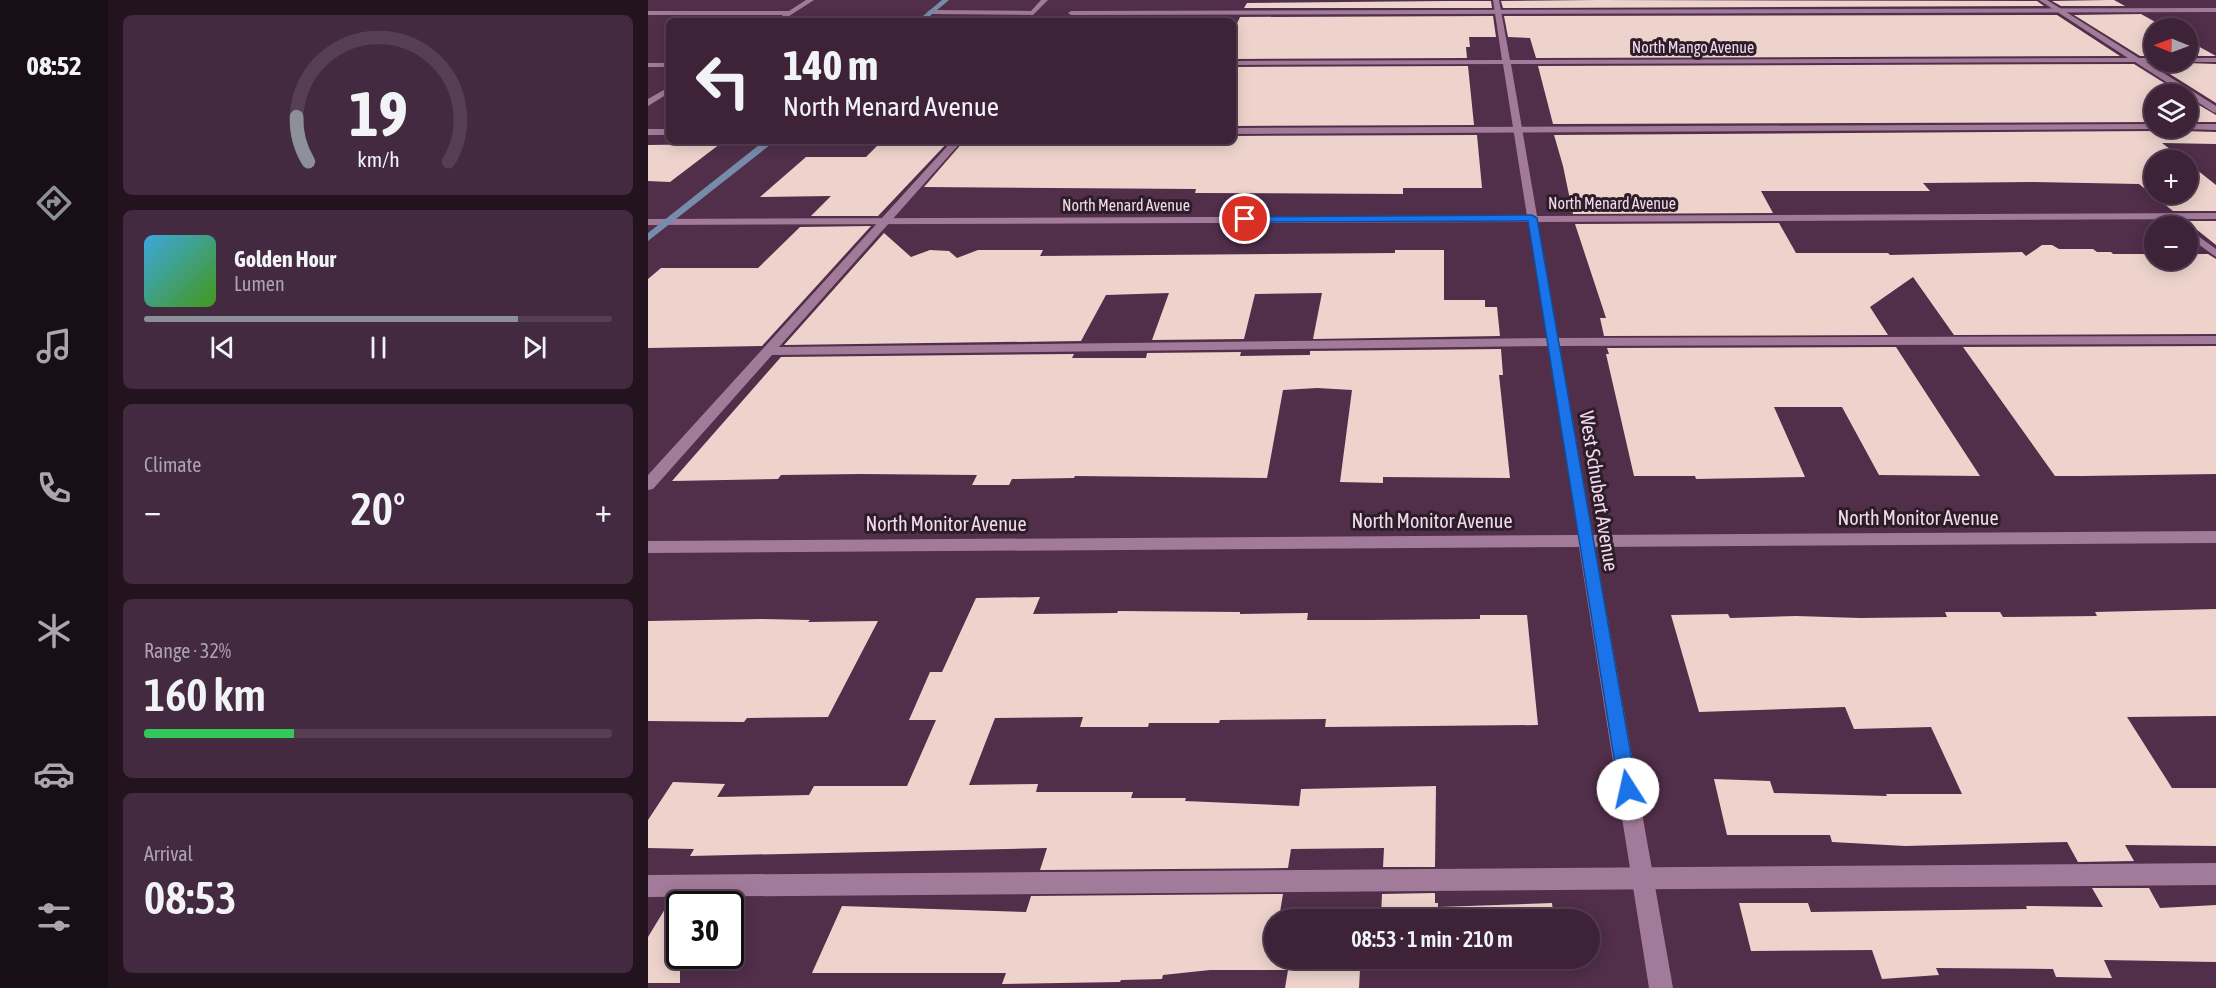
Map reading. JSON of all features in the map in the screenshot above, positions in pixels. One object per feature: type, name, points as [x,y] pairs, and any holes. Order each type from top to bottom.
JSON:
[{"type":"main road","points":[[923,18],[946,0]]},
{"type":"main road","points":[[648,238],[766,144]]},
{"type":"street","points":[[783,18],[811,0]]},
{"type":"street","points":[[930,12],[1033,13],[1045,0]]},
{"type":"street","points":[[2042,0],[2216,110]]},
{"type":"street","points":[[982,12],[989,6]]},
{"type":"street","points":[[1071,13],[1497,6],[2216,10]]},
{"type":"street","name":"West Schubert Avenue","points":[[1497,6],[1661,988]]},
{"type":"street","points":[[1067,18],[1077,7]]},
{"type":"street","points":[[648,13],[791,13]]},
{"type":"street","name":"North Mango Avenue","points":[[1236,63],[2144,60]]},
{"type":"street","points":[[2198,60],[2216,60]]},
{"type":"street","points":[[648,65],[666,65]]},
{"type":"street","points":[[648,103],[666,91]]},
{"type":"street","points":[[1236,131],[2144,127]]},
{"type":"street","points":[[2198,127],[2216,127]]},
{"type":"street","points":[[648,132],[666,132]]},
{"type":"street","points":[[648,485],[954,144]]},
{"type":"street","name":"North Menard Avenue","points":[[648,222],[2144,216]]},
{"type":"street","name":"North Menard Avenue","points":[[2198,216],[2216,216]]},
{"type":"street","points":[[2198,240],[2216,254]]},
{"type":"street","points":[[769,351],[1553,342],[2216,340]]},
{"type":"street","name":"North Monitor Avenue","points":[[648,547],[2216,537]]},
{"type":"street","points":[[648,886],[2216,874]]},
{"type":"building","points":[[2114,0],[2125,6],[2061,6],[2052,1]]},
{"type":"building","points":[[1491,1],[1492,8],[1244,8],[1247,3]]},
{"type":"building","points":[[1501,1],[2037,1],[2044,6],[1503,8]]},
{"type":"building","points":[[2141,14],[2148,18],[2144,18],[2144,56],[2140,56],[2074,15]]},
{"type":"building","points":[[2057,15],[2120,56],[1536,58],[1530,38],[1508,37],[1504,16]]},
{"type":"building","points":[[1493,16],[1496,37],[1469,37],[1470,47],[1466,47],[1467,58],[1236,59],[1236,26],[1240,17]]},
{"type":"building","points":[[2198,46],[2216,56],[2198,56]]},
{"type":"building","points":[[2198,63],[2216,64],[2216,103],[2198,92],[2198,84],[2186,84],[2167,72],[2198,72]]},
{"type":"building","points":[[2134,64],[2166,84],[2144,84],[2144,122],[1553,124],[1538,66]]},
{"type":"building","points":[[1468,66],[1474,125],[1236,126],[1236,67]]},
{"type":"building","points":[[2198,104],[2216,115],[2216,122],[2198,122]]},
{"type":"building","points":[[2144,131],[2144,138],[2198,138],[2198,131],[2216,132],[2216,144],[2162,143],[2171,150],[2144,150],[2144,188],[2139,184],[1923,183],[1930,191],[1761,191],[1773,213],[1573,214],[1554,135]]},
{"type":"building","points":[[1477,135],[1482,188],[1403,188],[1403,194],[1195,193],[1196,189],[924,187],[961,144],[1236,144],[1236,136]]},
{"type":"building","points":[[720,144],[670,182],[648,181],[648,145]]},
{"type":"building","points":[[879,144],[946,144],[878,216],[811,216],[831,196],[760,197],[806,157],[866,157]]},
{"type":"building","points":[[2198,171],[2216,185],[2216,211],[2173,211],[2164,204],[2198,204]]},
{"type":"building","points":[[2198,221],[2216,221],[2216,245],[2198,231]]},
{"type":"building","points":[[1779,223],[1796,253],[1888,253],[1890,255],[2022,252],[2026,256],[2042,245],[2052,245],[2059,249],[2093,249],[2097,252],[2113,254],[2144,254],[2144,270],[2198,270],[2198,254],[2208,254],[2216,259],[2216,334],[1954,335],[1913,277],[1870,307],[1888,335],[1604,336],[1600,318],[1606,318],[1575,224]]},
{"type":"building","points":[[871,226],[762,346],[648,348],[648,279],[661,268],[758,268],[800,227]]},
{"type":"building","points":[[884,233],[911,257],[930,250],[949,251],[957,258],[978,250],[1043,250],[1040,256],[1395,253],[1395,250],[1444,250],[1444,300],[1485,300],[1485,307],[1497,307],[1500,336],[1313,339],[1322,293],[1255,294],[1244,339],[1152,340],[1169,293],[1106,295],[1081,341],[784,345]]},
{"type":"building","points":[[2216,346],[2216,474],[2083,476],[2055,476],[1963,347]]},
{"type":"building","points":[[1896,347],[1980,476],[1879,475],[1842,407],[1774,407],[1805,477],[1696,479],[1695,476],[1634,476],[1606,354],[1609,354],[1607,348]]},
{"type":"building","points":[[1501,349],[1503,375],[1499,375],[1510,478],[1383,477],[1383,483],[1340,482],[1352,390],[1317,388],[1283,390],[1267,478],[1075,476],[1074,478],[1012,479],[1009,485],[972,485],[977,475],[862,474],[781,475],[778,479],[672,481],[781,357],[1074,354],[1072,358],[1146,358],[1147,353],[1241,352],[1240,356],[1310,355],[1310,351]]},
{"type":"building","points":[[1040,597],[1033,614],[1117,613],[1118,611],[1308,613],[1307,620],[1480,619],[1480,615],[1527,615],[1538,725],[1325,727],[1326,719],[1220,720],[1219,723],[1149,723],[1148,727],[1080,727],[1083,717],[995,718],[969,785],[1038,784],[1036,792],[1133,792],[1131,798],[1186,798],[1185,801],[1299,806],[1301,789],[1436,786],[1435,867],[1383,867],[1384,848],[1291,849],[1288,868],[1040,870],[1047,848],[690,856],[694,849],[648,848],[648,820],[673,782],[725,784],[717,797],[809,795],[814,786],[907,786],[936,720],[909,720],[930,672],[942,672],[976,598]]},
{"type":"building","points":[[2216,609],[2216,716],[2127,717],[2172,788],[2216,788],[2216,846],[2125,845],[2134,861],[2078,862],[2067,842],[1905,846],[1832,842],[1830,835],[1727,835],[1714,779],[1770,781],[1774,793],[1887,796],[1886,794],[1962,794],[1931,727],[1854,729],[1845,707],[1699,712],[1671,615],[1728,614],[1730,618],[1796,616],[1860,618],[1947,617],[1945,612],[2000,612],[2003,617],[2097,616],[2095,612]]},
{"type":"building","points":[[810,620],[808,622],[878,621],[828,717],[747,718],[744,722],[648,721],[648,621]]},
{"type":"building","points":[[2092,888],[2149,888],[2160,908],[2216,905],[2216,962],[2104,960],[2112,978],[2056,977],[2053,969],[1936,968],[1939,975],[1882,979],[1872,950],[1751,951],[1739,903],[1808,903],[1811,912],[2027,909],[2026,906],[2103,907]]},
{"type":"building","points":[[1435,893],[1435,903],[1438,903],[1438,907],[1552,903],[1553,909],[1381,909],[1382,894]]},
{"type":"building","points":[[1283,894],[1280,909],[1264,909],[1264,969],[1460,969],[1360,970],[1359,988],[1285,988],[1288,970],[1210,970],[1163,975],[1162,979],[1121,980],[1120,982],[1002,984],[1006,973],[812,973],[842,906],[1026,912],[1031,896]]},
{"type":"building","points":[[666,907],[666,969],[680,969],[680,983],[648,983],[648,937]]},
{"type":"route","points":[[1245,219],[1532,218],[1628,789]]}]
